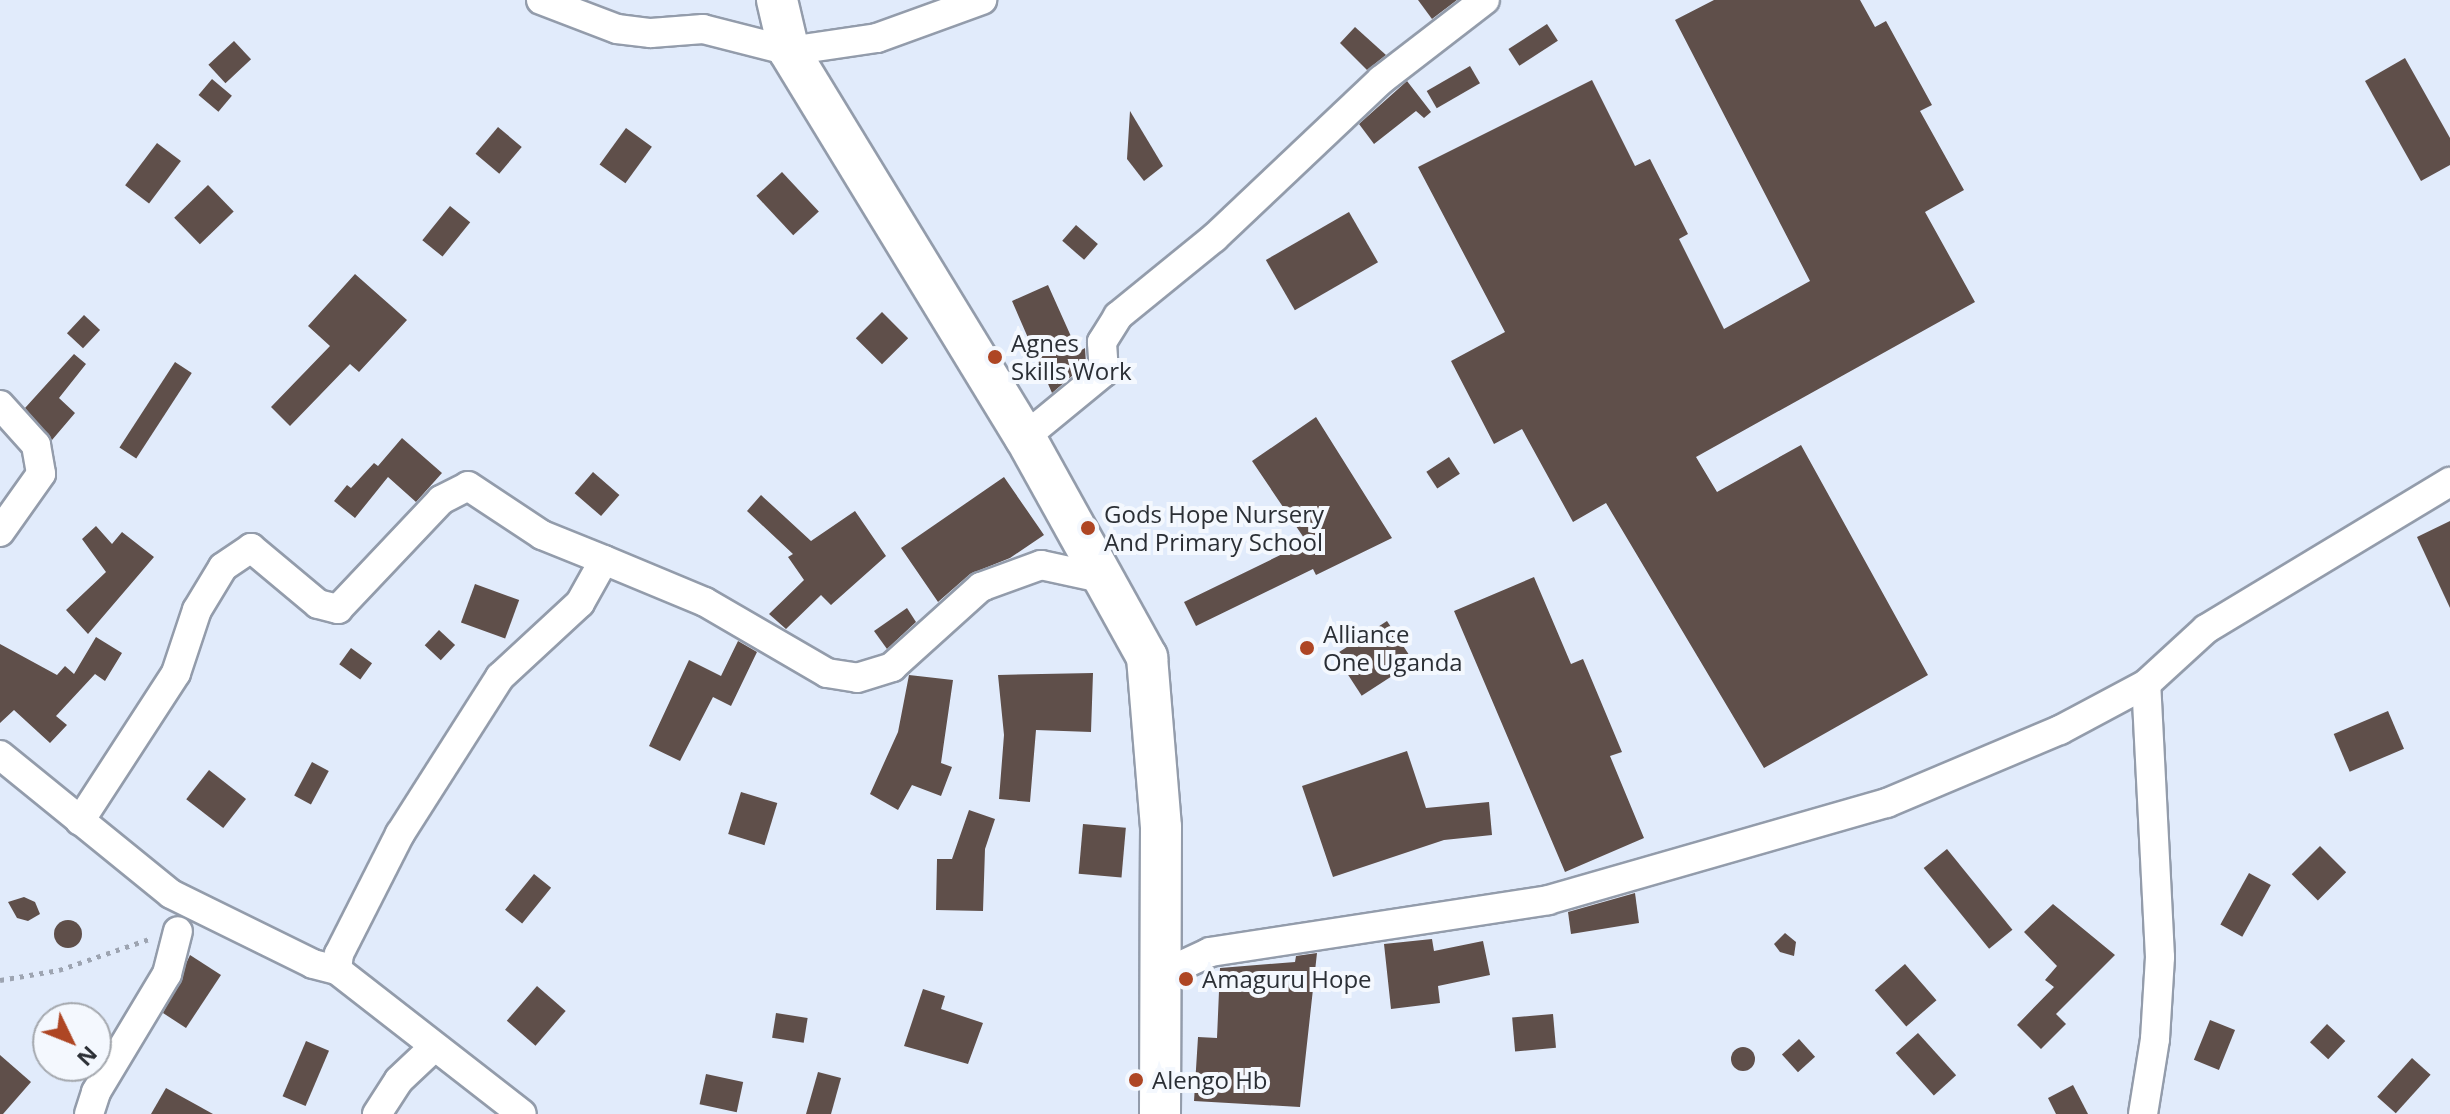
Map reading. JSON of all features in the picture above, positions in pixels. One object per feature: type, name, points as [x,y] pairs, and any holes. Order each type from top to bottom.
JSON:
[{"type":"street","points":[[541,0],[617,29],[651,33],[703,29],[789,51],[877,38],[982,0]]},
{"type":"street","points":[[777,0],[789,51],[1025,437],[1106,579],[1148,665],[1161,827],[1158,984],[1160,1114]]},
{"type":"street","points":[[1025,437],[1104,372],[1102,342],[1118,316],[1214,238],[1381,80],[1485,0]]},
{"type":"street","points":[[0,405],[36,445],[41,474],[0,532]]},
{"type":"street","points":[[1158,984],[1176,968],[1210,952],[1548,900],[1887,803],[2060,730],[2146,684],[2206,629],[2450,482]]},
{"type":"street","points":[[80,821],[176,673],[197,610],[223,567],[251,548],[318,604],[338,609],[441,500],[468,486],[542,535],[705,602],[827,673],[857,678],[892,667],[981,587],[1041,565],[1106,579]]},
{"type":"street","points":[[337,970],[339,954],[400,834],[500,677],[580,603],[604,560]]},
{"type":"street","points":[[2143,1114],[2155,1039],[2160,957],[2146,684]]},
{"type":"street","points":[[0,755],[80,821],[200,912],[313,964],[337,970],[433,1048],[522,1114]]},
{"type":"street","points":[[89,1114],[96,1092],[167,974],[178,931]]},
{"type":"street","points":[[377,1114],[399,1080],[433,1048]]},
{"type":"path","points":[[0,980],[59,970],[178,931]]},
{"type":"building","points":[[1418,0],[1457,0],[1432,19]]},
{"type":"building","points":[[1714,0],[1860,0],[1875,27],[1886,21],[1932,105],[1920,111],[1964,190],[1925,212],[1975,302],[1696,457],[1717,492],[1801,445],[1928,675],[1764,768],[1606,503],[1573,522],[1522,429],[1494,444],[1451,361],[1505,332],[1418,167],[1592,80],[1635,166],[1650,159],[1688,234],[1679,239],[1724,329],[1810,281],[1675,20]]},
{"type":"building","points":[[1547,24],[1558,41],[1519,66],[1508,49]]},
{"type":"building","points":[[1355,27],[1386,55],[1367,70],[1340,43]]},
{"type":"building","points":[[234,41],[251,59],[225,83],[208,65]]},
{"type":"building","points":[[2405,58],[2450,138],[2450,165],[2421,181],[2365,81]]},
{"type":"building","points":[[1470,66],[1480,83],[1437,108],[1427,91]]},
{"type":"building","points":[[212,79],[232,96],[218,112],[199,95]]},
{"type":"building","points":[[1407,81],[1431,112],[1424,118],[1416,111],[1374,144],[1359,124]]},
{"type":"building","points":[[1130,111],[1163,166],[1144,181],[1127,159]]},
{"type":"building","points":[[498,127],[522,147],[499,174],[476,154]]},
{"type":"building","points":[[626,128],[652,147],[625,183],[600,164]]},
{"type":"building","points":[[157,143],[181,161],[149,203],[125,185]]},
{"type":"building","points":[[782,172],[819,211],[793,235],[756,196]]},
{"type":"building","points":[[208,185],[234,212],[200,244],[174,218]]},
{"type":"building","points":[[450,206],[470,222],[443,257],[422,240]]},
{"type":"building","points":[[1349,212],[1378,262],[1295,310],[1266,260]]},
{"type":"building","points":[[1076,225],[1098,244],[1084,260],[1062,241]]},
{"type":"building","points":[[355,274],[407,320],[359,372],[350,364],[290,426],[271,407],[330,346],[308,326]]},
{"type":"building","points":[[1048,285],[1078,352],[1085,348],[1086,364],[1052,393],[1012,301]]},
{"type":"building","points":[[882,312],[908,338],[882,364],[856,338]]},
{"type":"building","points":[[84,315],[100,330],[83,348],[67,333]]},
{"type":"building","points":[[74,354],[86,364],[59,398],[75,413],[52,440],[25,408]]},
{"type":"building","points":[[175,362],[192,373],[136,458],[119,448]]},
{"type":"building","points":[[1316,417],[1392,538],[1316,575],[1313,569],[1196,626],[1184,602],[1301,545],[1304,538],[1252,461]]},
{"type":"building","points":[[402,438],[442,473],[416,502],[388,477],[355,518],[334,501],[347,485],[351,488],[374,463],[378,466]]},
{"type":"building","points":[[1449,457],[1460,474],[1437,488],[1426,472]]},
{"type":"building","points":[[593,472],[619,495],[601,516],[575,493]]},
{"type":"building","points":[[1004,477],[1044,535],[1010,558],[970,574],[938,602],[901,548]]},
{"type":"building","points":[[761,495],[811,541],[855,511],[886,556],[831,605],[821,595],[786,629],[769,614],[804,580],[788,557],[793,554],[747,511]]},
{"type":"building","points":[[2450,521],[2450,608],[2417,537]]},
{"type":"building","points":[[96,526],[112,544],[122,532],[154,557],[88,634],[66,610],[106,572],[82,539]]},
{"type":"building","points":[[1534,577],[1571,664],[1583,659],[1622,752],[1610,756],[1644,838],[1565,872],[1454,611]]},
{"type":"building","points":[[475,584],[519,600],[505,639],[461,623]]},
{"type":"building","points":[[907,608],[916,622],[887,649],[874,631]]},
{"type":"building","points":[[1387,621],[1414,662],[1362,696],[1335,655]]},
{"type":"building","points":[[439,630],[455,645],[441,660],[425,645]]},
{"type":"building","points":[[96,637],[122,653],[105,681],[95,674],[56,716],[67,725],[50,743],[14,710],[0,723],[0,644],[57,675],[65,666],[74,674]]},
{"type":"building","points":[[738,641],[757,652],[731,706],[713,697],[680,761],[649,746],[689,660],[721,676]]},
{"type":"building","points":[[351,648],[372,663],[360,679],[339,664]]},
{"type":"building","points":[[1093,673],[1091,732],[1036,730],[1030,802],[999,799],[1004,735],[998,675]]},
{"type":"building","points":[[909,675],[953,680],[941,763],[952,767],[941,796],[912,785],[898,810],[870,794],[898,732]]},
{"type":"building","points":[[2388,711],[2404,749],[2350,772],[2334,734]]},
{"type":"building","points":[[1407,751],[1426,808],[1489,802],[1492,835],[1444,840],[1333,877],[1302,786]]},
{"type":"building","points":[[312,762],[329,771],[311,804],[294,796]]},
{"type":"building","points":[[209,770],[246,799],[223,828],[186,799]]},
{"type":"building","points":[[741,792],[777,803],[764,845],[728,834]]},
{"type":"building","points":[[969,810],[995,819],[985,849],[983,911],[936,910],[937,859],[952,859]]},
{"type":"building","points":[[1083,824],[1126,828],[1121,878],[1079,874]]},
{"type":"building","points":[[2320,846],[2346,872],[2318,900],[2292,874]]},
{"type":"building","points":[[1947,849],[2012,930],[1989,949],[1924,868]]},
{"type":"building","points":[[2249,873],[2271,885],[2242,937],[2220,925]]},
{"type":"building","points":[[534,874],[551,888],[522,924],[505,910]]},
{"type":"building","points":[[1635,893],[1639,923],[1571,934],[1568,912]]},
{"type":"building","points":[[24,897],[35,902],[40,914],[28,921],[17,918],[8,902]]},
{"type":"building","points":[[2053,904],[2115,955],[2056,1014],[2066,1024],[2041,1049],[2017,1025],[2054,987],[2045,980],[2057,966],[2024,932]]},
{"type":"building","points":[[68,920],[78,924],[82,934],[78,944],[68,948],[58,944],[54,934],[58,924]]},
{"type":"building","points":[[1785,933],[1796,942],[1794,956],[1780,952],[1774,944]]},
{"type":"building","points":[[1432,939],[1434,951],[1483,941],[1490,975],[1438,986],[1440,1003],[1391,1009],[1384,944]]},
{"type":"building","points":[[1317,953],[1300,1107],[1194,1101],[1198,1037],[1217,1038],[1220,968],[1295,962],[1296,956]]},
{"type":"building","points":[[190,955],[221,975],[186,1028],[163,1013]]},
{"type":"building","points":[[1905,964],[1936,1000],[1906,1026],[1875,990]]},
{"type":"building","points":[[537,986],[566,1011],[536,1046],[507,1021]]},
{"type":"building","points":[[923,989],[945,996],[941,1009],[983,1023],[968,1064],[904,1046]]},
{"type":"building","points":[[776,1013],[808,1018],[804,1043],[772,1038]]},
{"type":"building","points":[[1553,1014],[1556,1048],[1515,1051],[1512,1018]]},
{"type":"building","points":[[2210,1020],[2235,1030],[2219,1070],[2194,1060]]},
{"type":"building","points":[[2327,1024],[2345,1041],[2328,1059],[2310,1042]]},
{"type":"building","points":[[1918,1033],[1956,1075],[1934,1095],[1896,1053]]},
{"type":"building","points":[[1799,1039],[1815,1057],[1798,1072],[1782,1054]]},
{"type":"building","points":[[306,1041],[329,1051],[306,1106],[283,1096]]},
{"type":"building","points":[[1743,1047],[1751,1051],[1755,1059],[1751,1067],[1743,1071],[1735,1067],[1731,1059],[1735,1051]]},
{"type":"building","points":[[0,1055],[31,1082],[3,1114],[0,1114]]},
{"type":"building","points":[[2412,1058],[2431,1075],[2396,1113],[2377,1097]]},
{"type":"building","points":[[818,1072],[841,1078],[831,1114],[806,1114]]},
{"type":"building","points":[[706,1074],[743,1082],[737,1112],[700,1104]]},
{"type":"building","points":[[2073,1085],[2088,1114],[2056,1114],[2048,1098]]},
{"type":"building","points":[[166,1088],[213,1114],[151,1114]]},
{"type":"place","name":"Agnes Skills Work","points":[[995,357]]},
{"type":"place","name":"Gods Hope Nursery And Primary School","points":[[1088,528]]},
{"type":"place","name":"Alliance One Uganda","points":[[1307,648]]},
{"type":"place","name":"Amaguru Hope","points":[[1186,979]]},
{"type":"place","name":"Alengo Hb","points":[[1136,1080]]}]
